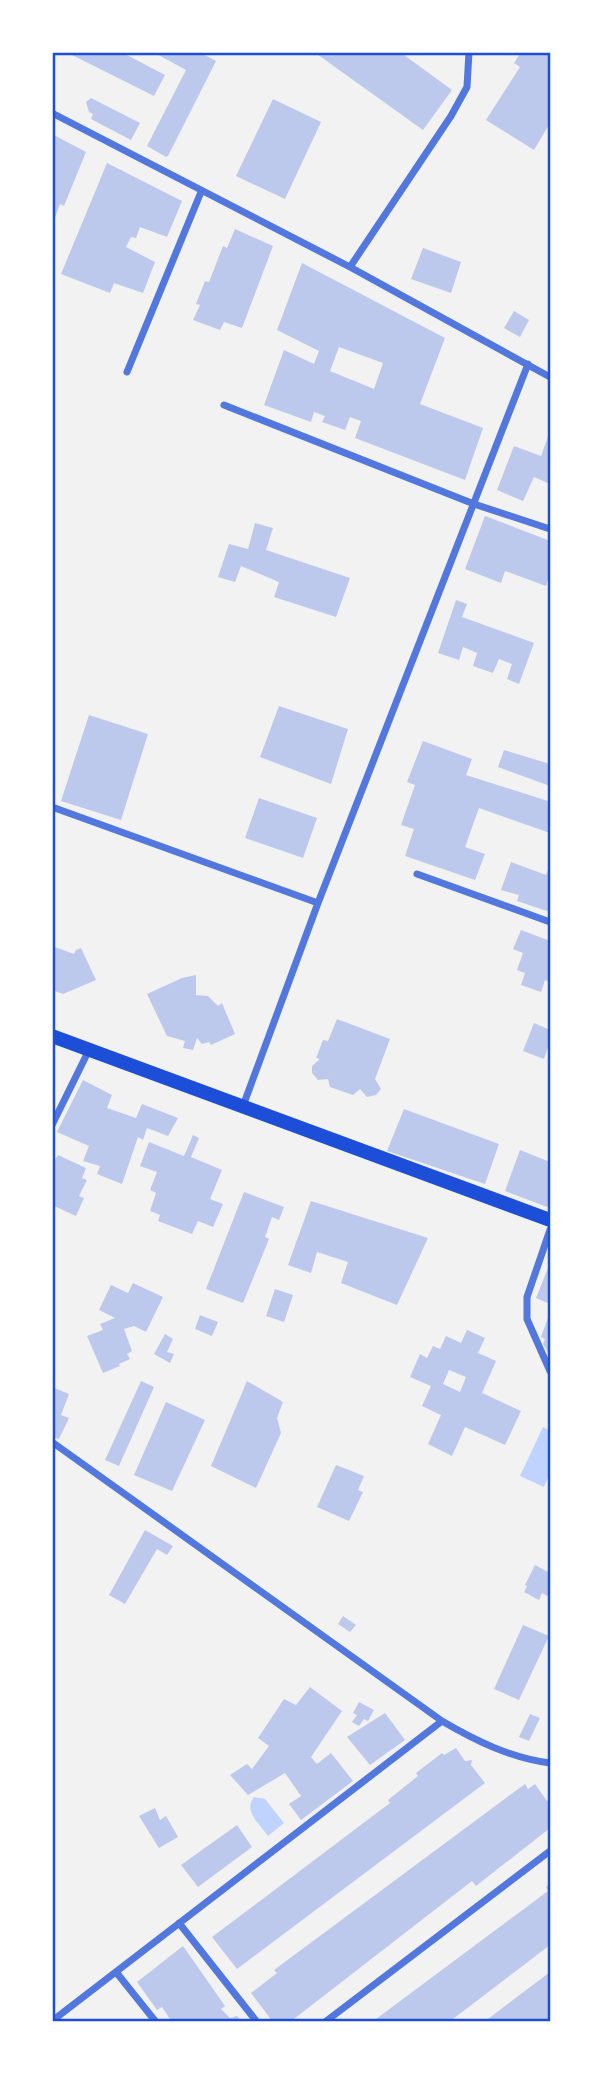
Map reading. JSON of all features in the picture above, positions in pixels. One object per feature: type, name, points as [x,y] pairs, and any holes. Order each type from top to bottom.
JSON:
[{"type":"main road","points":[[52,1036],[551,1220]]},
{"type":"street","points":[[350,267],[467,87],[469,52]]},
{"type":"street","points":[[52,113],[350,267],[551,377]]},
{"type":"street","points":[[127,372],[201,192]]},
{"type":"street","points":[[243,1107],[318,903],[528,364]]},
{"type":"street","points":[[224,405],[474,504],[551,529]]},
{"type":"street","points":[[52,807],[318,903]]},
{"type":"street","points":[[417,874],[551,922]]},
{"type":"street","points":[[52,1125],[89,1050]]},
{"type":"street","points":[[551,1230],[527,1297],[527,1319],[551,1371]]},
{"type":"street","points":[[52,1441],[442,1721],[494,1748],[533,1761],[551,1763]]},
{"type":"street","points":[[52,2021],[442,1721]]},
{"type":"street","points":[[325,2021],[551,1851]]},
{"type":"street","points":[[179,1923],[257,2021]]},
{"type":"street","points":[[116,1972],[156,2021]]},
{"type":"water","points":[[543,1427],[550,1431],[550,1473],[544,1487],[520,1476]]},
{"type":"water","points":[[254,1797],[265,1799],[284,1823],[268,1836],[251,1812]]},
{"type":"building","points":[[66,52],[121,52],[165,75],[154,96]]},
{"type":"building","points":[[153,52],[199,52],[216,61],[166,157],[147,146],[186,70]]},
{"type":"building","points":[[314,52],[400,52],[452,90],[423,130]]},
{"type":"building","points":[[521,52],[550,52],[550,123],[534,150],[486,120],[520,67],[514,63]]},
{"type":"building","points":[[91,98],[140,123],[131,140],[91,119],[93,114],[89,112],[86,102]]},
{"type":"building","points":[[273,99],[321,122],[285,199],[236,176]]},
{"type":"building","points":[[52,134],[86,152],[64,206],[60,204],[53,223]]},
{"type":"building","points":[[107,163],[182,201],[167,237],[140,227],[136,238],[131,237],[126,247],[155,262],[143,293],[114,283],[110,293],[61,274]]},
{"type":"building","points":[[235,229],[273,246],[242,328],[224,322],[220,330],[193,320],[200,305],[196,304],[205,281],[209,282],[223,246],[227,248]]},
{"type":"building","points":[[423,248],[461,262],[451,293],[411,279]]},
{"type":"building","points":[[302,263],[445,338],[420,404],[483,428],[465,480],[355,438],[361,421],[350,417],[345,430],[322,422],[325,416],[314,412],[311,422],[264,405],[284,350],[314,364],[319,351],[277,330]],"holes":[[[339,347],[383,363],[374,389],[330,371]]]},
{"type":"building","points":[[514,311],[529,320],[520,337],[504,328]]},
{"type":"building","points":[[550,431],[550,484],[534,477],[523,501],[497,490],[514,446],[541,456]]},
{"type":"building","points":[[485,516],[550,541],[550,573],[546,586],[505,571],[501,583],[465,569]]},
{"type":"building","points":[[255,523],[273,528],[266,550],[350,578],[336,617],[274,597],[279,582],[241,566],[235,582],[218,577],[229,544],[248,549]]},
{"type":"building","points":[[456,600],[467,604],[462,617],[534,643],[519,684],[507,679],[512,664],[499,659],[493,673],[473,666],[477,653],[463,647],[459,660],[438,653]]},
{"type":"building","points":[[279,706],[348,729],[331,784],[260,757]]},
{"type":"building","points":[[89,715],[148,734],[121,820],[61,801]]},
{"type":"building","points":[[423,741],[472,759],[466,775],[548,801],[550,794],[550,833],[479,808],[465,847],[485,854],[475,880],[405,856],[414,829],[401,825],[415,785],[407,782]]},
{"type":"building","points":[[504,750],[550,764],[550,786],[498,767]]},
{"type":"building","points":[[259,798],[317,818],[303,858],[245,838]]},
{"type":"building","points":[[511,862],[546,875],[550,865],[550,912],[517,901],[519,895],[501,890]]},
{"type":"building","points":[[521,930],[550,941],[550,982],[545,980],[541,992],[521,985],[525,973],[517,970],[523,953],[513,949]]},
{"type":"building","points":[[52,946],[74,954],[81,948],[96,980],[63,994],[52,990]]},
{"type":"building","points":[[196,975],[196,995],[208,996],[218,1006],[222,1003],[235,1034],[211,1045],[209,1042],[202,1044],[197,1038],[193,1050],[183,1048],[185,1041],[167,1036],[147,994],[182,978]]},
{"type":"building","points":[[337,1019],[390,1039],[375,1079],[381,1089],[376,1095],[367,1097],[360,1089],[353,1095],[330,1087],[328,1079],[318,1080],[312,1073],[312,1066],[320,1059],[316,1058],[323,1040],[328,1041]]},
{"type":"building","points":[[534,1023],[550,1030],[550,1041],[544,1059],[523,1051]]},
{"type":"building","points":[[83,1080],[112,1095],[107,1108],[136,1118],[142,1104],[178,1118],[168,1136],[147,1128],[143,1140],[138,1137],[122,1184],[97,1174],[100,1166],[83,1161],[89,1146],[57,1132]]},
{"type":"building","points":[[404,1109],[499,1144],[485,1184],[387,1151]]},
{"type":"building","points":[[193,1135],[199,1138],[191,1157],[222,1170],[210,1199],[223,1204],[213,1227],[198,1221],[192,1234],[158,1221],[160,1215],[150,1211],[156,1193],[150,1190],[157,1172],[140,1166],[149,1142],[184,1156]]},
{"type":"building","points":[[520,1150],[550,1162],[550,1208],[505,1191]]},
{"type":"building","points":[[58,1155],[86,1168],[82,1178],[87,1180],[79,1196],[84,1198],[76,1216],[52,1205],[52,1165]]},
{"type":"building","points":[[244,1192],[284,1207],[279,1220],[272,1217],[265,1237],[269,1239],[243,1303],[206,1289]]},
{"type":"building","points":[[311,1201],[428,1238],[397,1305],[341,1283],[348,1262],[317,1252],[311,1273],[288,1265]]},
{"type":"building","points":[[550,1263],[550,1304],[536,1298]]},
{"type":"building","points":[[133,1283],[163,1297],[146,1332],[134,1326],[124,1329],[132,1351],[127,1354],[130,1359],[103,1373],[87,1336],[103,1330],[100,1324],[115,1318],[99,1310],[111,1285],[128,1293]]},
{"type":"building","points":[[275,1289],[293,1295],[284,1322],[266,1316]]},
{"type":"building","points":[[550,1312],[550,1356],[543,1344],[545,1339],[541,1337]]},
{"type":"building","points":[[200,1315],[218,1322],[212,1336],[195,1329]]},
{"type":"building","points":[[467,1330],[485,1338],[478,1353],[496,1361],[482,1393],[521,1411],[505,1445],[465,1427],[452,1456],[428,1444],[441,1415],[422,1406],[431,1386],[410,1377],[420,1354],[427,1358],[433,1346],[440,1349],[446,1336],[461,1343]],"holes":[[[449,1370],[466,1377],[460,1392],[443,1384]]]},
{"type":"building","points":[[165,1334],[173,1339],[167,1352],[174,1354],[170,1363],[154,1354]]},
{"type":"building","points":[[141,1381],[154,1387],[119,1466],[105,1460]]},
{"type":"building","points":[[247,1381],[283,1402],[277,1418],[281,1433],[256,1488],[211,1466]]},
{"type":"building","points":[[52,1387],[69,1394],[61,1415],[69,1418],[59,1439],[52,1437]]},
{"type":"building","points":[[166,1402],[205,1420],[172,1491],[134,1475]]},
{"type":"building","points":[[336,1465],[364,1476],[358,1490],[363,1492],[349,1521],[317,1507]]},
{"type":"building","points":[[145,1530],[173,1546],[167,1555],[157,1549],[125,1604],[109,1595]]},
{"type":"building","points":[[535,1565],[550,1573],[549,1597],[542,1593],[539,1600],[524,1592]]},
{"type":"building","points":[[343,1616],[356,1625],[350,1632],[338,1624]]},
{"type":"building","points":[[523,1625],[549,1636],[519,1700],[494,1689]]},
{"type":"building","points":[[310,1687],[342,1711],[311,1757],[317,1764],[331,1753],[353,1781],[301,1820],[289,1804],[301,1796],[285,1773],[248,1795],[230,1775],[247,1764],[252,1769],[269,1746],[258,1738],[284,1699],[296,1705]]},
{"type":"building","points":[[359,1702],[374,1710],[368,1721],[364,1719],[359,1726],[352,1722],[357,1715],[353,1713]]},
{"type":"building","points":[[385,1713],[405,1740],[370,1765],[347,1737]]},
{"type":"building","points":[[530,1714],[540,1718],[529,1741],[519,1737]]},
{"type":"building","points":[[456,1748],[465,1761],[472,1760],[471,1765],[485,1783],[237,1969],[212,1937],[390,1803],[388,1800],[418,1776],[416,1773],[442,1753],[444,1755]]},
{"type":"building","points":[[525,1784],[528,1789],[535,1784],[547,1801],[550,1799],[550,1828],[476,1886],[472,1881],[290,2022],[273,2022],[251,1993],[277,1973],[274,1970]]},
{"type":"building","points":[[155,1808],[160,1820],[166,1816],[178,1837],[159,1848],[139,1816]]},
{"type":"building","points":[[237,1825],[252,1847],[198,1887],[181,1865]]},
{"type":"building","points":[[550,1883],[550,1945],[449,2022],[372,2022],[548,1891],[546,1887]]},
{"type":"building","points":[[183,1946],[225,2006],[221,2009],[230,2018],[237,2016],[242,2022],[172,2022],[162,2007],[157,2010],[137,1982]]},
{"type":"building","points":[[550,1972],[550,2022],[484,2022]]}]
